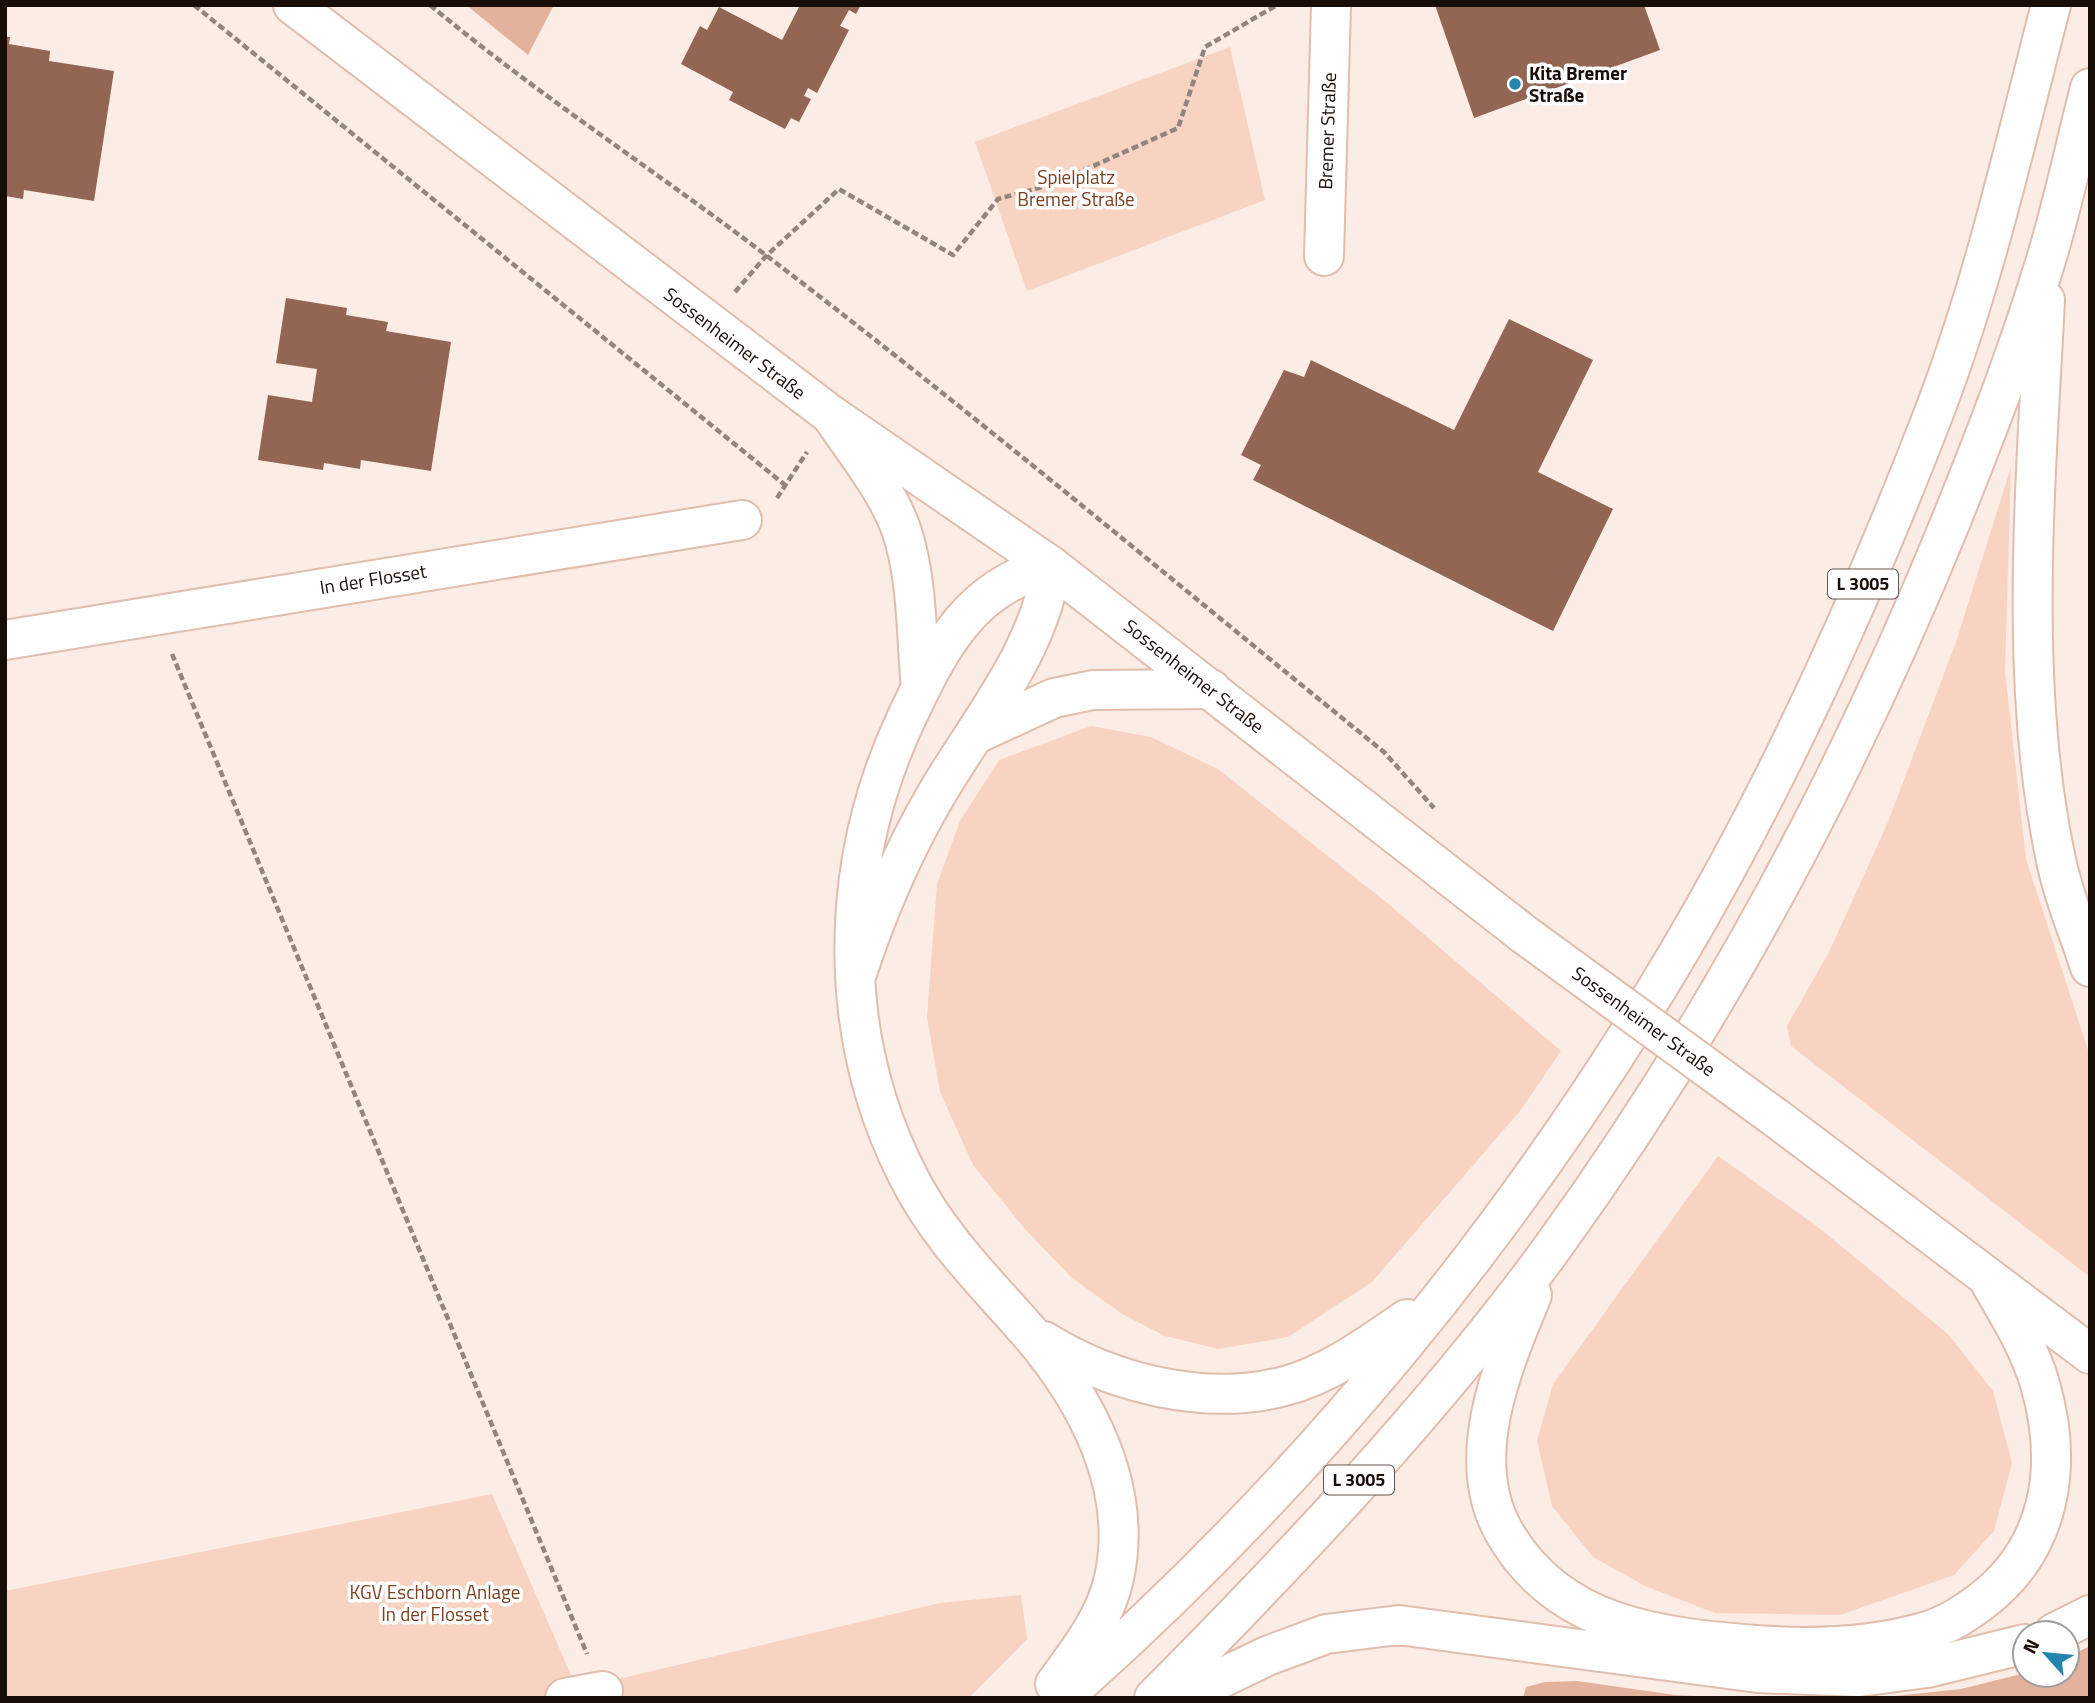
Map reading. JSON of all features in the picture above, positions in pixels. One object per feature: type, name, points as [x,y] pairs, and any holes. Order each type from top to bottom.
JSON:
[{"type":"main road","name":"Sossenheimer Straße","points":[[293,5],[831,415],[1051,566],[1525,935],[1776,1118],[2090,1354]]},
{"type":"main road","name":"Bremer Straße","points":[[1324,256],[1331,5]]},
{"type":"main road","name":"L 3005","points":[[1062,1698],[1197,1573],[1340,1421],[1448,1290],[1572,1119],[1678,954],[1748,828],[1804,718],[1930,425],[1990,241],[2051,5]]},
{"type":"main road","name":"L 3005","points":[[1154,1698],[1236,1615],[1378,1459],[1493,1325],[1550,1249],[1727,983],[1854,745],[1918,601],[1983,440],[2047,255],[2090,88]]},
{"type":"main road","points":[[2047,255],[2035,499],[2034,626],[2039,731],[2055,857],[2090,967]]},
{"type":"main road","points":[[831,415],[878,484],[901,528],[911,570],[921,688]]},
{"type":"main road","name":"In der Flosset","points":[[5,640],[155,613],[742,520]]},
{"type":"main road","points":[[856,975],[875,918],[896,869],[937,792],[974,736],[1034,628],[1049,583],[1051,566],[1021,574],[993,589],[970,611],[951,636],[921,688],[901,730],[872,807],[862,849],[854,927],[856,975],[860,1032],[871,1085],[907,1175],[962,1259],[1030,1332],[1082,1403],[1118,1500],[1120,1537],[1114,1581],[1095,1626],[1045,1698]]},
{"type":"main road","points":[[974,736],[1054,698],[1093,690],[1211,688]]},
{"type":"main road","points":[[1550,1249],[1506,1358],[1493,1404],[1488,1449],[1490,1488],[1502,1529],[1534,1571],[1554,1590],[1590,1612],[1637,1630],[1678,1639],[1807,1649],[1868,1643],[1926,1632],[1966,1613],[2003,1585],[2024,1556],[2044,1517],[2051,1478],[2050,1430],[2040,1384],[2025,1344],[1987,1277]]},
{"type":"main road","points":[[1030,1332],[1091,1368],[1123,1377],[1202,1392],[1248,1392],[1286,1386],[1334,1366],[1361,1352],[1448,1290]]},
{"type":"main road","points":[[1180,1698],[1267,1656],[1326,1634],[1399,1625],[1758,1673],[1859,1677],[1939,1666],[2011,1648]]},
{"type":"main road","points":[[565,1698],[603,1691]]},
{"type":"path","points":[[194,5],[785,485]]},
{"type":"path","points":[[430,5],[496,59],[766,256],[1384,752],[1437,812]]},
{"type":"path","points":[[766,256],[839,189],[953,255],[998,199],[1053,184],[1178,128],[1205,47],[1277,5]]},
{"type":"path","points":[[742,520],[773,505],[831,415]]},
{"type":"path","points":[[155,613],[603,1691]]},
{"type":"green space","name":"Spielplatz Bremer Straße","points":[[1230,47],[1265,200],[1027,291],[975,142]]},
{"type":"green space","points":[[2011,467],[2005,672],[2026,859],[2090,1056],[2090,1277],[1791,1046],[1787,1026],[1830,950],[1888,822],[1956,642]]},
{"type":"green space","points":[[1091,726],[1151,737],[1218,769],[1386,902],[1561,1051],[1520,1111],[1372,1282],[1288,1337],[1218,1349],[1165,1336],[1122,1314],[1071,1277],[1024,1228],[973,1165],[940,1092],[927,1017],[937,884],[960,821],[999,760]]},
{"type":"green space","points":[[1718,1156],[1818,1227],[1948,1334],[1993,1391],[2012,1463],[1994,1531],[1954,1575],[1840,1615],[1715,1613],[1645,1586],[1593,1557],[1552,1506],[1537,1441],[1553,1384]]},
{"type":"green space","name":"KGV Eschborn Anlage In der Flosset","points":[[492,1494],[581,1698],[5,1698],[5,1591]]},
{"type":"green space","points":[[1021,1595],[1027,1639],[969,1698],[593,1698],[614,1680],[940,1603]]},
{"type":"shaded area","points":[[466,5],[554,5],[528,55]]},
{"type":"shaded area","points":[[2090,1646],[2090,1698],[1875,1698],[1961,1689],[2011,1676],[2011,1689],[2081,1689],[2081,1650]]},
{"type":"shaded area","points":[[1577,1681],[1675,1695],[1739,1698],[1523,1698],[1526,1687],[1545,1682]]},
{"type":"building","points":[[800,5],[861,5],[856,14],[849,10],[840,26],[849,30],[817,93],[808,88],[804,96],[811,99],[799,122],[791,118],[785,129],[729,100],[733,92],[681,64],[700,26],[707,30],[719,7],[782,40]]},
{"type":"building","name":"Kita Bremer Straße","points":[[1435,5],[1644,5],[1660,50],[1474,118]]},
{"type":"building","points":[[5,37],[10,37],[9,44],[50,51],[49,61],[114,71],[94,201],[24,190],[23,199],[5,196]]},
{"type":"building","points":[[286,298],[347,308],[346,315],[388,322],[386,331],[451,342],[431,471],[361,460],[360,469],[324,463],[323,470],[258,460],[268,395],[312,402],[317,369],[276,363]]},
{"type":"building","points":[[1509,319],[1593,360],[1538,472],[1613,509],[1553,631],[1253,480],[1261,465],[1241,455],[1284,370],[1304,377],[1311,360],[1454,430]]},
{"type":"place","name":"Kita Bremer Straße","points":[[1515,84]]}]
